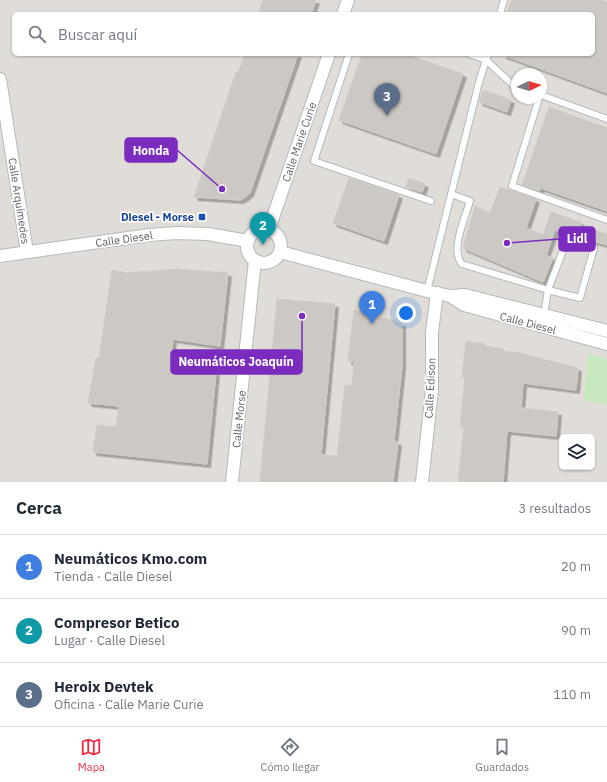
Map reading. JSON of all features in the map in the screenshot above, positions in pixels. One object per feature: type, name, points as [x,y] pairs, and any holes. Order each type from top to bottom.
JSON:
[{"type":"street","points":[[344,12],[348,0]]},
{"type":"street","name":"Calle Marie Curie","points":[[269,229],[328,56]]},
{"type":"street","name":"Calle Arquímedes","points":[[0,79],[27,252]]},
{"type":"street","points":[[262,228],[269,229],[274,232],[280,241],[280,252],[272,260],[266,262],[255,260],[248,252],[248,241],[251,235],[256,231],[262,228]]},
{"type":"street","name":"Calle Diesel","points":[[0,256],[149,235],[176,233],[208,234],[248,241]]},
{"type":"street","name":"Calle Diesel","points":[[280,252],[432,292],[450,296],[466,295],[544,315],[604,328]]},
{"type":"street","name":"Calle Morse","points":[[232,482],[255,260]]},
{"type":"street","name":"Calle Edison","points":[[422,482],[432,390],[432,292]]},
{"type":"street","name":"Calle Diesel","points":[[450,296],[464,305],[607,344]]},
{"type":"lane","points":[[501,12],[504,0]]},
{"type":"lane","points":[[348,56],[314,160],[431,201]]},
{"type":"lane","points":[[432,292],[451,194],[479,82],[487,57],[511,83]]},
{"type":"lane","points":[[547,98],[607,119]]},
{"type":"lane","points":[[537,104],[512,186],[607,220]]},
{"type":"lane","points":[[451,194],[470,201],[456,247],[458,260],[462,264],[548,290],[580,298],[594,248],[567,240],[548,290],[544,315]]},
{"type":"shaded area","points":[[0,0],[607,0],[607,482],[0,482]]},
{"type":"green space","points":[[589,353],[607,359],[607,404],[583,401]]},
{"type":"building","points":[[263,0],[316,0],[312,12],[259,12]]},
{"type":"building","points":[[512,0],[602,0],[607,2],[607,93],[547,71],[547,68],[539,68],[506,56],[595,56],[595,12],[507,12]]},
{"type":"building","points":[[244,56],[297,56],[250,193],[240,200],[194,197],[236,72],[238,73]]},
{"type":"building","points":[[361,56],[412,56],[463,74],[436,154],[339,120]]},
{"type":"building","points":[[483,90],[511,100],[507,112],[479,102]]},
{"type":"building","points":[[549,107],[607,128],[607,211],[541,188],[539,191],[522,185]]},
{"type":"building","points":[[349,178],[399,195],[384,241],[333,223]]},
{"type":"building","points":[[409,178],[425,184],[422,192],[406,187]]},
{"type":"building","points":[[500,187],[536,199],[526,228],[543,235],[551,212],[581,222],[580,226],[607,234],[607,245],[555,230],[546,255],[553,258],[543,282],[463,248],[475,206],[490,213]]},
{"type":"building","points":[[176,269],[228,273],[220,346],[173,339],[170,367],[216,372],[207,464],[93,452],[97,425],[116,427],[119,406],[88,403],[96,358],[99,358],[112,270],[127,273]]},
{"type":"building","points":[[277,299],[335,304],[321,455],[337,456],[345,385],[352,386],[354,361],[348,361],[354,310],[402,323],[402,366],[394,441],[398,442],[393,482],[260,482]]},
{"type":"building","points":[[466,341],[485,344],[484,346],[503,349],[502,351],[520,353],[578,368],[576,390],[523,383],[521,408],[558,412],[556,436],[507,431],[503,482],[458,482],[464,426],[460,426],[465,377],[462,377]]},
{"type":"place","name":"Heroix Devtek","points":[[387,116]]},
{"type":"place","name":"Honda","points":[[222,189]]},
{"type":"place","name":"Diesel - Morse","points":[[202,217]]},
{"type":"place","name":"Lidl","points":[[507,243]]},
{"type":"place","name":"Compresor Betico","points":[[263,245]]},
{"type":"place","name":"Neumáticos Joaquín","points":[[302,316]]},
{"type":"place","name":"Neumáticos Kmo.com","points":[[372,324]]}]
